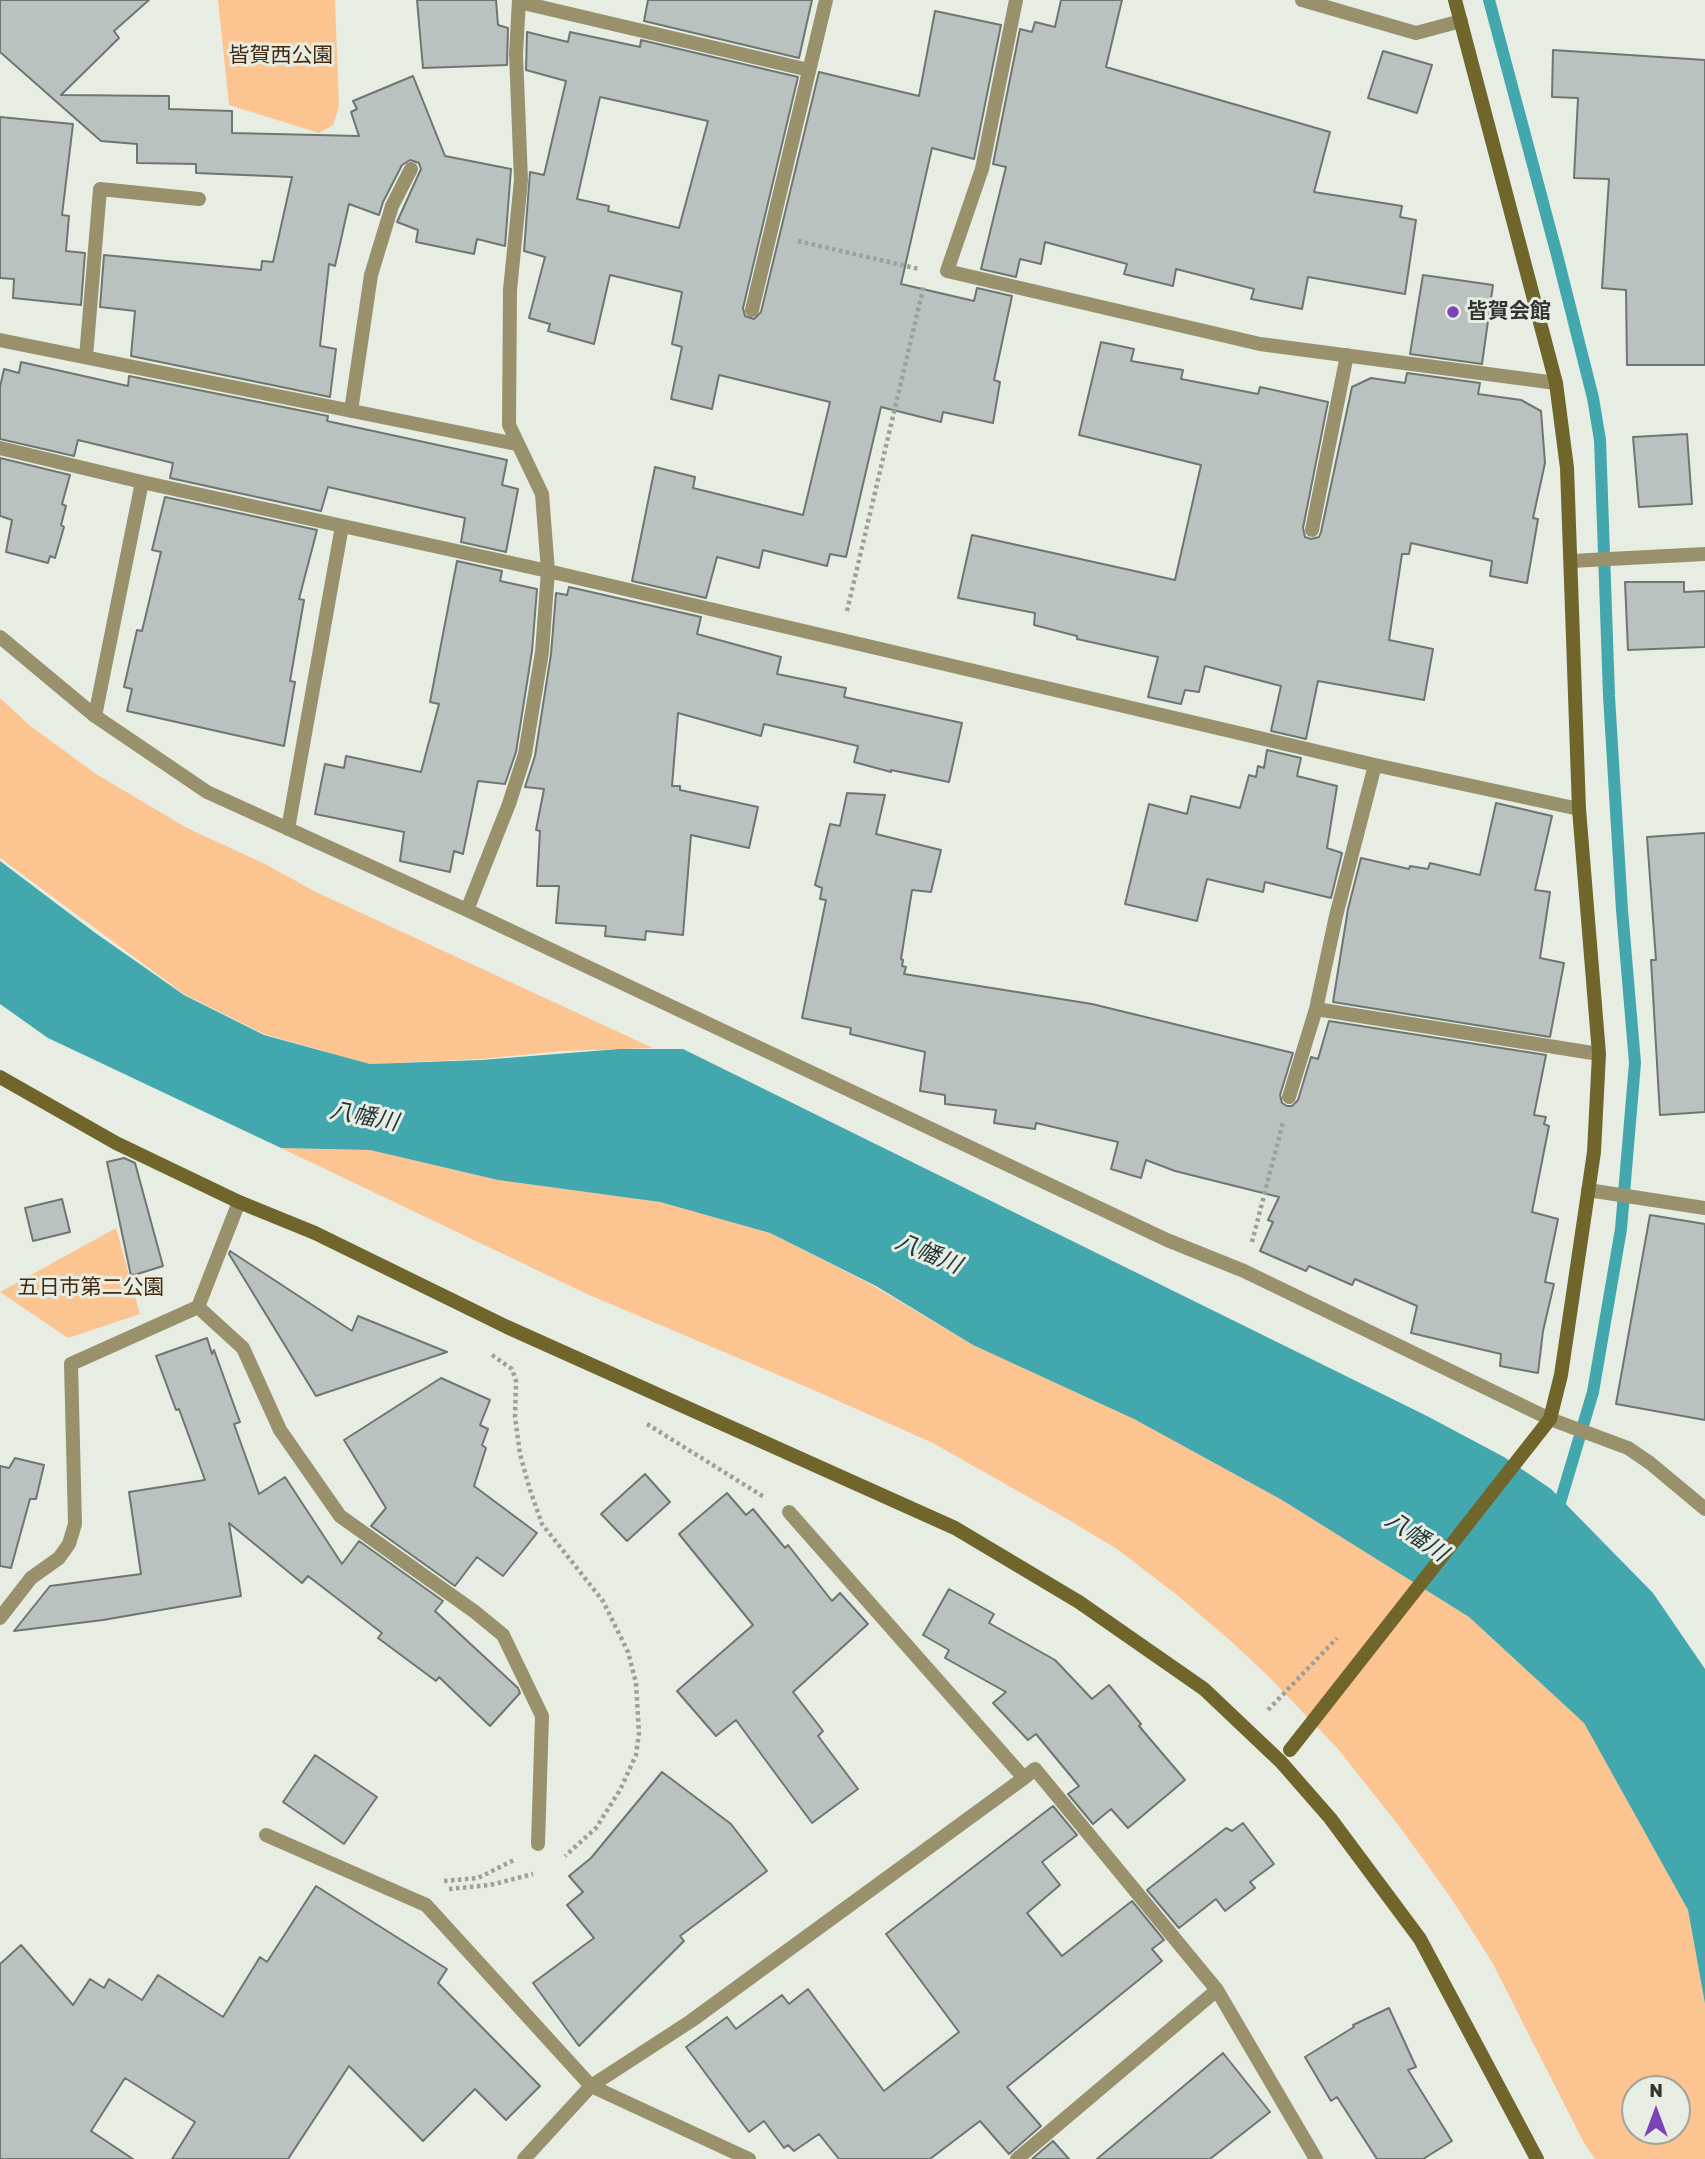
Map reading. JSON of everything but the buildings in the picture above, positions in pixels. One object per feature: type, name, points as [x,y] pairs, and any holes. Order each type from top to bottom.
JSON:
[{"type":"street","points":[[751,310],[826,0]]},
{"type":"street","points":[[1016,0],[982,169],[947,271],[1260,344],[1556,383]]},
{"type":"street","points":[[1302,0],[1416,33],[1461,21]]},
{"type":"street","points":[[1285,1756],[1550,1419],[1561,1375],[1594,1152],[1599,1054],[1579,809],[1567,468],[1556,383],[1455,0]]},
{"type":"street","points":[[467,910],[509,804],[525,754],[542,652],[548,570],[542,494],[509,425],[510,290],[521,180],[516,54],[519,1],[809,70]]},
{"type":"street","points":[[351,411],[371,275],[392,206],[411,169]]},
{"type":"street","points":[[86,357],[100,190],[199,199]]},
{"type":"street","points":[[0,340],[516,444]]},
{"type":"street","points":[[1312,530],[1347,355]]},
{"type":"street","points":[[0,448],[142,482],[548,570],[1375,765],[1579,809]]},
{"type":"street","points":[[95,716],[142,482]]},
{"type":"street","points":[[288,829],[342,526]]},
{"type":"street","points":[[1572,561],[1705,554]]},
{"type":"street","points":[[0,637],[95,716],[207,792],[467,910],[1167,1240],[1244,1271],[1550,1419],[1628,1448],[1705,1509]]},
{"type":"street","points":[[1289,1097],[1316,1009],[1336,916],[1375,765]]},
{"type":"street","points":[[1316,1009],[1599,1054]]},
{"type":"street","points":[[0,1077],[116,1143],[239,1202],[315,1233],[507,1327],[955,1528],[1079,1602],[1204,1689],[1285,1756],[1420,1939],[1537,2159]]},
{"type":"street","points":[[1588,1190],[1705,1208]]},
{"type":"street","points":[[0,1618],[31,1578],[59,1558],[69,1544],[75,1524],[71,1364],[198,1307],[239,1202]]},
{"type":"street","points":[[198,1307],[243,1348],[280,1430],[340,1516],[475,1612],[503,1636],[542,1717],[538,1844]]},
{"type":"street","points":[[789,1512],[1024,1778]]},
{"type":"street","points":[[524,2159],[592,2086],[691,2021],[1035,1769],[1217,1990],[1316,2159]]},
{"type":"street","points":[[266,1835],[426,1905],[592,2086],[749,2159]]},
{"type":"street","points":[[1017,2159],[1217,1990]]},
{"type":"path","points":[[770,234],[940,274],[947,271]]},
{"type":"path","points":[[841,639],[927,271]]},
{"type":"path","points":[[1244,1271],[1289,1097]]},
{"type":"path","points":[[484,1350],[512,1368],[516,1381],[515,1417],[520,1454],[542,1524],[603,1601],[628,1652],[636,1683],[639,1733],[636,1755],[620,1790],[596,1828],[560,1860]]},
{"type":"path","points":[[406,1896],[443,1881],[478,1878],[513,1861],[538,1844]]},
{"type":"path","points":[[406,1896],[491,1885],[538,1872]]},
{"type":"green space","name":"皆賀西公園","points":[[218,0],[335,0],[339,106],[333,125],[319,133],[229,105]]},
{"type":"green space","points":[[0,698],[29,725],[96,774],[187,828],[263,863],[316,892],[653,1048],[562,1051],[481,1059],[370,1064],[264,1034],[184,994],[0,858]]},
{"type":"green space","points":[[281,1148],[370,1150],[498,1180],[660,1202],[770,1233],[872,1285],[973,1345],[1134,1419],[1282,1500],[1469,1617],[1584,1723],[1688,1910],[1705,2004],[1705,2159],[1595,2159],[1584,2143],[1492,1962],[1451,1898],[1338,1749],[1233,1643],[1117,1549],[933,1443],[587,1294]]},
{"type":"green space","name":"五日市第二公園","points":[[116,1228],[140,1314],[68,1338],[0,1292]]},
{"type":"water","name":"八幡川","points":[[0,861],[184,995],[264,1035],[370,1064],[481,1060],[619,1049],[683,1049],[1427,1416],[1504,1457],[1551,1489],[1653,1593],[1705,1669],[1705,2004],[1688,1910],[1584,1723],[1469,1617],[1282,1500],[1134,1419],[973,1345],[876,1286],[770,1233],[660,1202],[498,1180],[370,1150],[281,1148],[48,1038],[0,1004]]},
{"type":"waterway","points":[[1489,0],[1557,255],[1593,398],[1600,440],[1609,696],[1622,910],[1635,1063],[1621,1229],[1593,1392],[1556,1516]]},
{"type":"place","name":"皆賀会館","points":[[1453,312]]}]
